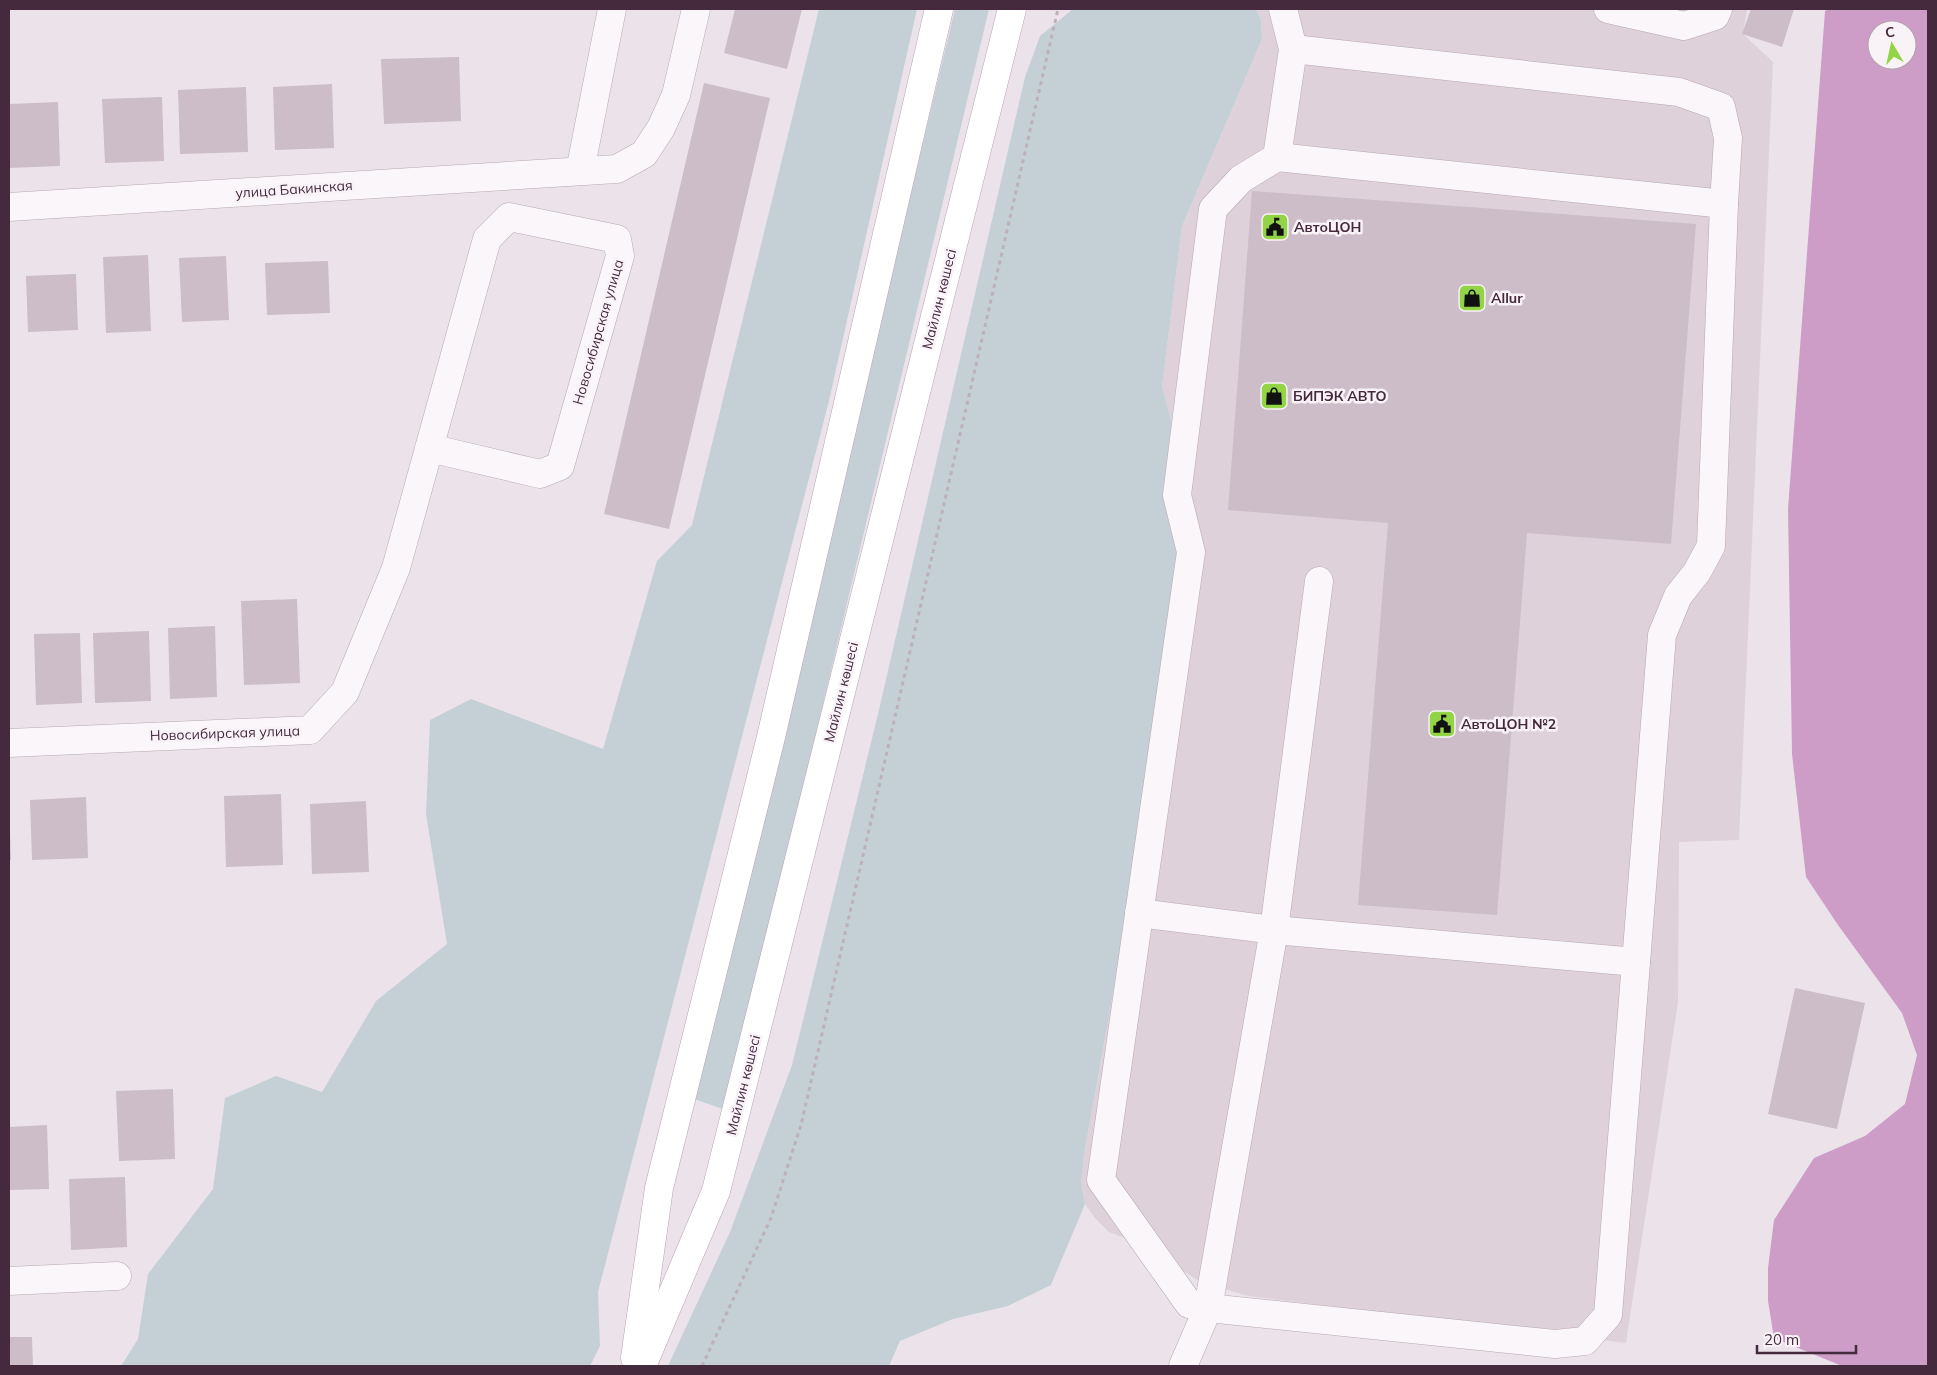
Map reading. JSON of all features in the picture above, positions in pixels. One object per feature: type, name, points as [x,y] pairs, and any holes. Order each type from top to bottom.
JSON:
[{"type":"main road","points":[[634,1366],[659,1188],[770,737],[939,9]]},
{"type":"main road","name":"Майлин көшесі","points":[[642,1366],[716,1191],[1012,9]]},
{"type":"street","points":[[580,171],[612,9]]},
{"type":"street","name":"улица Бакинская","points":[[9,207],[617,169],[644,154],[661,128],[676,95],[696,9]]},
{"type":"street","points":[[1277,157],[1293,49],[1283,9]]},
{"type":"street","points":[[1608,9],[1684,26],[1716,16],[1718,9]]},
{"type":"street","points":[[1293,49],[1679,92],[1722,107],[1728,138],[1711,546],[1697,572],[1678,596],[1662,635],[1608,1314],[1585,1341],[1555,1344],[1208,1308],[1189,1304],[1101,1180],[1191,552],[1177,495],[1213,208],[1241,179],[1277,157],[1724,204]]},
{"type":"street","name":"Новосибирская улица","points":[[9,743],[310,730],[345,692],[396,568],[429,448],[487,239],[510,217],[617,239],[620,256],[560,466],[540,474],[429,448]]},
{"type":"street","points":[[1183,1366],[1208,1308],[1274,930],[1320,581]]},
{"type":"street","points":[[1139,913],[1274,930],[1636,962]]},
{"type":"street","points":[[9,1281],[117,1276]]},
{"type":"path","points":[[702,1366],[771,1218],[801,1125],[1058,9]]},
{"type":"shaded area","points":[[819,9],[917,9],[828,405],[598,1292],[600,1346],[590,1366],[121,1366],[138,1339],[148,1274],[213,1189],[225,1098],[276,1076],[322,1092],[376,1001],[447,944],[426,814],[430,720],[471,699],[603,749],[657,561],[692,525]]},
{"type":"shaded area","points":[[955,9],[989,9],[726,1110],[694,1099]]},
{"type":"shaded area","points":[[1073,9],[1256,9],[1261,20],[1262,39],[1182,226],[1162,387],[1198,517],[1084,1155],[1081,1183],[1085,1204],[1051,1285],[1008,1306],[953,1319],[900,1341],[889,1366],[668,1366],[730,1232],[792,1065],[878,714],[1025,77],[1040,36]]},
{"type":"shaded area","points":[[1256,9],[1747,9],[1743,34],[1773,62],[1739,840],[1679,842],[1678,1002],[1626,1343],[1248,1296],[1200,1282],[1147,1247],[1109,1232],[1094,1217],[1085,1204],[1081,1183],[1084,1155],[1198,517],[1162,387],[1182,226],[1262,39],[1261,20]]},
{"type":"shaded area","points":[[1828,9],[1928,9],[1928,1366],[1842,1366],[1774,1338],[1768,1301],[1768,1268],[1774,1220],[1814,1158],[1865,1136],[1905,1104],[1917,1055],[1902,1013],[1838,925],[1806,877],[1792,754],[1788,509],[1825,11]]},
{"type":"building","points":[[735,9],[802,9],[787,69],[724,53]]},
{"type":"building","points":[[1751,9],[1794,9],[1782,47],[1742,34]]},
{"type":"building","points":[[459,57],[461,121],[384,124],[381,59]]},
{"type":"building","points":[[704,83],[770,98],[669,529],[604,514]]},
{"type":"building","points":[[332,84],[334,148],[275,150],[273,87]]},
{"type":"building","points":[[246,87],[248,152],[180,154],[178,90]]},
{"type":"building","points":[[162,97],[164,161],[105,163],[102,99]]},
{"type":"building","points":[[58,102],[60,166],[9,168],[9,104]]},
{"type":"building","name":"АвтоЦОН №2","points":[[1252,191],[1696,224],[1671,544],[1527,533],[1497,915],[1358,905],[1388,523],[1228,510]]},
{"type":"building","points":[[148,255],[151,331],[106,333],[103,257]]},
{"type":"building","points":[[226,256],[229,320],[182,322],[179,258]]},
{"type":"building","points":[[328,261],[330,313],[267,315],[265,263]]},
{"type":"building","points":[[76,274],[78,330],[28,332],[26,276]]},
{"type":"building","points":[[297,599],[300,683],[244,685],[241,601]]},
{"type":"building","points":[[215,626],[217,697],[170,699],[168,628]]},
{"type":"building","points":[[149,631],[151,701],[95,703],[93,633]]},
{"type":"building","points":[[80,633],[82,703],[36,705],[34,634]]},
{"type":"building","points":[[281,794],[283,865],[226,867],[224,796]]},
{"type":"building","points":[[86,797],[88,858],[32,860],[30,800]]},
{"type":"building","points":[[366,801],[369,872],[312,874],[310,804]]},
{"type":"building","points":[[9,831],[11,860],[9,861]]},
{"type":"building","points":[[1795,988],[1865,1003],[1837,1129],[1768,1114]]},
{"type":"building","points":[[173,1089],[175,1159],[119,1161],[116,1091]]},
{"type":"building","points":[[47,1125],[49,1189],[9,1190],[9,1127]]},
{"type":"building","points":[[125,1177],[127,1247],[71,1250],[69,1179]]},
{"type":"building","points":[[9,1337],[32,1337],[33,1366],[9,1366]]},
{"type":"place","name":"АвтоЦОН","points":[[1275,227]]},
{"type":"place","name":"Allur","points":[[1472,298]]},
{"type":"place","name":"БИПЭК АВТО","points":[[1274,396]]},
{"type":"place","name":"АвтоЦОН №2","points":[[1442,724]]}]
